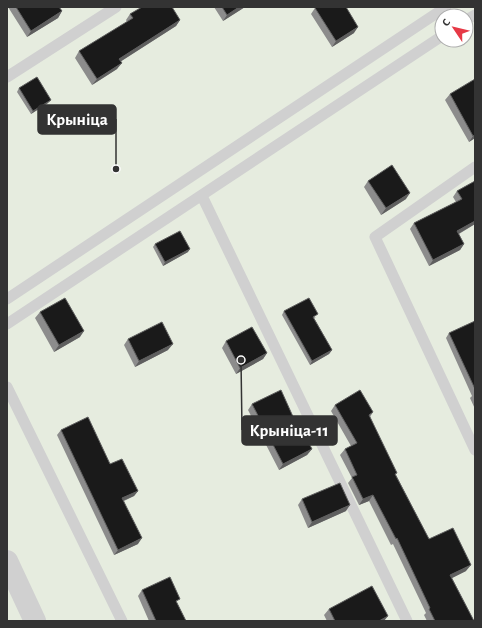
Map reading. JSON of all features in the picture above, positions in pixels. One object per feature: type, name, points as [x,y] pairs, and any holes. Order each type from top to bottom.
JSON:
[{"type":"street","points":[[7,561],[35,621]]},
{"type":"lane","points":[[7,77],[116,7]]},
{"type":"lane","points":[[7,299],[446,7]]},
{"type":"lane","points":[[7,324],[434,41]]},
{"type":"lane","points":[[475,167],[375,237],[475,450]]},
{"type":"lane","points":[[202,196],[407,621]]},
{"type":"lane","points":[[7,388],[122,621]]},
{"type":"shaded area","points":[[7,7],[475,7],[475,621],[7,621]]},
{"type":"building","points":[[16,7],[59,7],[62,11],[31,31]]},
{"type":"building","points":[[142,7],[172,7],[180,20],[119,59],[122,63],[97,79],[79,51],[133,18],[130,14]]},
{"type":"building","points":[[222,7],[239,7],[227,15]]},
{"type":"building","points":[[346,7],[358,27],[336,41],[315,8]]},
{"type":"building","points":[[37,77],[51,100],[33,111],[19,88]]},
{"type":"building","points":[[475,79],[475,135],[473,136],[450,94]]},
{"type":"building","points":[[392,165],[410,193],[386,208],[368,181]]},
{"type":"building","points":[[475,181],[475,221],[457,231],[464,244],[433,260],[414,223],[462,199],[457,191]]},
{"type":"building","points":[[180,231],[190,249],[165,262],[155,244]]},
{"type":"building","points":[[65,298],[84,331],[59,345],[40,312]]},
{"type":"building","points":[[309,298],[318,314],[313,317],[332,350],[312,361],[284,311]]},
{"type":"building","points":[[475,321],[475,389],[449,333]]},
{"type":"building","points":[[162,322],[173,344],[139,361],[128,339]]},
{"type":"building","points":[[252,327],[267,353],[240,368],[226,341]]},
{"type":"building","points":[[281,390],[299,430],[301,429],[312,449],[283,464],[252,404]]},
{"type":"building","points":[[360,390],[373,412],[369,415],[397,473],[395,474],[429,539],[453,528],[471,565],[450,575],[474,621],[435,621],[397,538],[396,539],[373,495],[363,499],[352,477],[357,475],[345,449],[357,443],[335,405]]},
{"type":"building","points":[[88,417],[110,464],[122,459],[138,491],[122,498],[142,538],[118,550],[61,430]]},
{"type":"building","points":[[340,483],[350,505],[312,522],[302,499]]},
{"type":"building","points":[[170,577],[180,599],[176,601],[186,621],[156,621],[142,590]]},
{"type":"building","points":[[372,586],[388,616],[379,621],[335,621],[329,609]]},
{"type":"place","name":"Крыніца","points":[[116,169]]},
{"type":"place","name":"Крыніца-11","points":[[241,360]]}]
